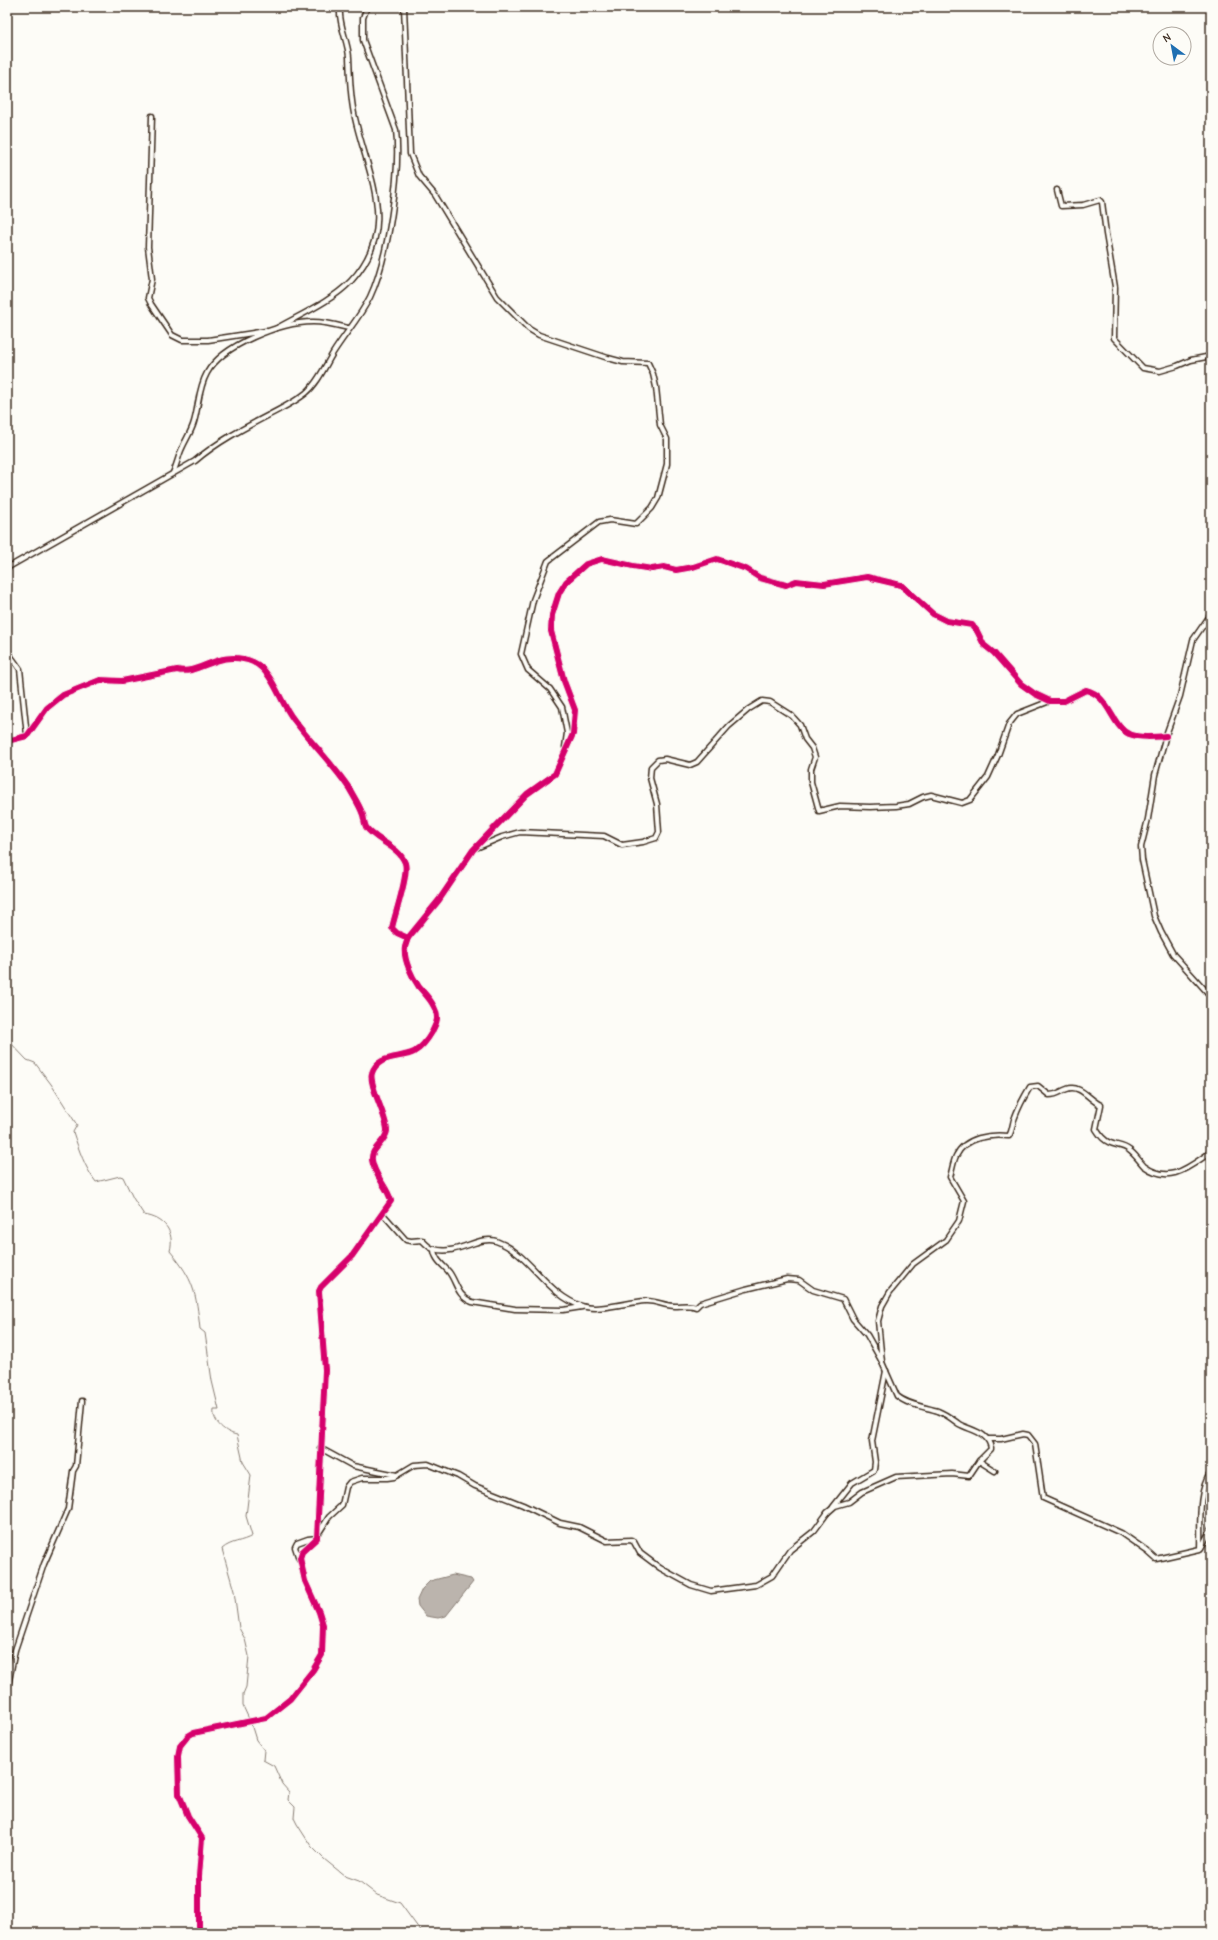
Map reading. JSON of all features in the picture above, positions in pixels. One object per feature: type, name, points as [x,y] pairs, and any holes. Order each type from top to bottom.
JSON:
[{"type":"street","points":[[277,328],[329,298],[351,281],[372,252],[378,221],[374,182],[354,117],[347,43],[342,25],[340,7]]},
{"type":"street","points":[[7,568],[195,461],[210,448],[286,406],[306,392],[318,378],[348,328],[370,297],[381,265],[393,203],[398,145],[396,130],[363,40],[362,18],[367,7]]},
{"type":"street","points":[[404,7],[410,154],[419,176],[435,195],[497,297],[534,333],[616,360],[648,363],[653,374],[658,417],[667,439],[667,464],[658,498],[652,508],[636,524],[610,520],[599,522],[548,561],[532,600],[521,654],[528,670],[550,689],[562,707],[567,734],[565,750]]},
{"type":"street","points":[[152,116],[148,247],[152,279],[148,298],[172,335],[182,340],[208,340],[312,322],[331,323],[348,328]]},
{"type":"street","points":[[1057,190],[1061,206],[1083,204],[1100,200],[1102,202],[1115,287],[1114,338],[1144,368],[1160,371],[1191,360],[1211,356]]},
{"type":"street","points":[[173,473],[180,453],[194,424],[200,388],[213,362],[225,353],[266,331]]},
{"type":"street","points":[[318,1537],[324,1370],[319,1291],[321,1287],[348,1260],[375,1221],[383,1214],[384,1209],[390,1203],[391,1199],[378,1178],[372,1156],[382,1142],[387,1129],[372,1081],[372,1073],[377,1066],[392,1056],[409,1054],[417,1050],[431,1034],[436,1024],[437,1018],[435,1008],[416,982],[411,972],[405,947],[408,938],[439,900],[473,850],[527,794],[554,774],[572,734],[575,710],[564,681],[551,631],[552,615],[559,593],[566,582],[586,564],[602,559],[652,569],[664,567],[676,570],[693,567],[717,559],[746,569],[760,578],[786,585],[796,581],[824,584],[867,577],[901,586],[933,614],[947,621],[972,625],[977,631],[984,646],[994,653],[1021,684],[1035,694],[1050,701],[1064,702],[1086,690],[1091,691],[1111,712],[1121,729],[1129,734],[1145,737],[1166,736]]},
{"type":"street","points":[[1211,614],[1193,640],[1180,696],[1154,774],[1148,819],[1141,847],[1142,860],[1154,916],[1161,932],[1173,954],[1211,998]]},
{"type":"street","points":[[7,651],[20,669],[27,736]]},
{"type":"street","points":[[7,741],[27,736],[38,719],[55,700],[63,695],[100,680],[122,681],[177,670],[183,672],[218,660],[233,657],[244,659],[260,666],[266,672],[289,714],[349,788],[361,810],[366,826],[378,838],[386,842],[403,860],[406,873],[392,928],[397,933],[408,938]]},
{"type":"street","points":[[473,850],[502,837],[520,832],[604,836],[622,844],[643,842],[656,838],[660,832],[657,804],[650,778],[651,767],[658,760],[665,759],[690,765],[698,762],[729,726],[749,709],[762,701],[770,702],[792,716],[800,725],[805,739],[812,748],[815,757],[811,769],[811,782],[818,811],[840,806],[896,806],[909,804],[931,795],[962,803],[970,800],[988,777],[1009,724],[1017,714],[1050,701]]},
{"type":"street","points":[[882,1362],[878,1321],[882,1306],[913,1264],[946,1240],[959,1221],[964,1201],[950,1178],[955,1158],[959,1151],[977,1139],[990,1135],[1009,1136],[1012,1132],[1013,1121],[1019,1105],[1030,1087],[1038,1086],[1049,1095],[1061,1094],[1067,1089],[1074,1089],[1086,1093],[1093,1102],[1101,1105],[1096,1129],[1104,1141],[1129,1149],[1144,1166],[1153,1172],[1163,1175],[1173,1175],[1192,1165],[1211,1152]]},
{"type":"street","points":[[383,1214],[406,1240],[411,1242],[422,1240],[434,1249],[451,1250],[486,1240],[493,1240],[504,1244],[521,1257],[559,1294],[582,1307]]},
{"type":"street","points":[[434,1249],[435,1256],[450,1273],[456,1288],[466,1299],[472,1302],[515,1309],[564,1310],[582,1307],[611,1307],[647,1301],[670,1306],[696,1307],[704,1302],[746,1289],[777,1281],[795,1279],[804,1283],[813,1290],[843,1299],[853,1318],[866,1335],[882,1362],[894,1390],[900,1398],[941,1412],[988,1439],[991,1446],[990,1451],[979,1461],[968,1476],[952,1474],[896,1477],[862,1492],[848,1502],[835,1506],[827,1513]]},
{"type":"street","points":[[301,1564],[301,1553],[318,1537],[322,1527],[329,1517],[342,1505],[346,1487],[350,1482],[362,1478],[387,1478],[397,1475],[421,1463],[438,1467],[475,1486],[524,1505],[560,1523],[579,1527],[608,1541],[631,1540],[634,1542],[640,1553],[660,1568],[691,1585],[711,1591],[756,1586],[772,1576],[790,1550],[808,1536],[852,1483],[874,1470],[875,1462],[872,1441],[886,1371]]},
{"type":"street","points":[[8,1691],[15,1650],[44,1564],[68,1508],[73,1471],[76,1466],[82,1401]]},
{"type":"street","points":[[988,1439],[1001,1439],[1023,1434],[1028,1435],[1035,1444],[1043,1498],[1121,1533],[1156,1559],[1200,1549],[1211,1529]]},
{"type":"street","points":[[320,1448],[353,1466],[397,1475]]},
{"type":"street","points":[[979,1461],[995,1471]]},
{"type":"street","points":[[1200,1549],[1202,1506],[1206,1480],[1211,1472]]},
{"type":"street","points":[[199,1933],[199,1876],[202,1838],[188,1816],[179,1794],[178,1756],[180,1746],[191,1734],[266,1718],[287,1703],[301,1687],[322,1655],[322,1620],[308,1588],[296,1552],[297,1543],[318,1537]]},
{"type":"shaded area","points":[[453,1575],[471,1579],[473,1582],[446,1616],[438,1618],[426,1616],[418,1606],[417,1600],[422,1589],[430,1581]]},
{"type":"waterway","points":[[7,1039],[27,1060],[35,1063],[51,1084],[77,1125],[73,1132],[85,1165],[96,1182],[120,1176],[123,1177],[133,1198],[144,1215],[157,1219],[166,1227],[171,1237],[170,1251],[184,1270],[192,1287],[197,1305],[200,1329],[205,1333],[212,1381],[219,1410],[214,1410],[215,1419],[217,1423],[228,1432],[237,1435],[243,1462],[251,1475],[246,1516],[252,1536],[229,1544],[222,1549],[234,1591],[239,1628],[245,1639],[249,1656],[246,1687],[243,1694],[243,1706],[249,1719]]},
{"type":"waterway","points":[[251,1724],[256,1740],[264,1750],[263,1760],[274,1766],[282,1784],[289,1792],[288,1800],[295,1807],[294,1818],[311,1846],[345,1876],[359,1881],[377,1895],[400,1903],[422,1933]]},
{"type":"cycle path","points":[[408,938],[439,900],[473,850],[527,794],[555,774],[573,734],[575,710],[564,681],[551,631],[552,615],[559,593],[566,582],[586,564],[602,559],[652,569],[664,567],[676,570],[693,567],[717,559],[746,569],[760,578],[786,585],[796,581],[824,584],[867,577],[901,585],[933,614],[947,621],[972,625],[977,631],[984,645],[994,653],[1021,684],[1035,694],[1050,701],[1064,701],[1086,690],[1094,693],[1100,698],[1118,725],[1129,734],[1142,737],[1166,736]]},
{"type":"cycle path","points":[[7,741],[27,736],[47,708],[63,695],[100,680],[122,681],[177,670],[185,671],[230,658],[253,662],[260,666],[266,672],[294,720],[336,770],[349,788],[362,812],[366,827],[370,832],[398,852],[402,857],[406,869],[392,928],[397,933],[408,938],[405,947],[405,957],[409,968],[419,987],[428,997],[437,1014],[432,1032],[419,1048],[409,1054],[384,1060],[375,1067],[372,1073],[371,1078],[387,1131],[384,1139],[373,1152],[372,1160],[375,1171],[391,1201],[352,1256],[321,1287],[319,1291],[325,1370],[317,1538],[302,1552],[300,1558],[305,1581],[319,1612],[323,1625],[322,1655],[313,1670],[290,1699],[266,1718],[193,1733],[188,1736],[180,1746],[178,1756],[179,1794],[188,1816],[202,1838],[199,1876],[199,1933]]}]
